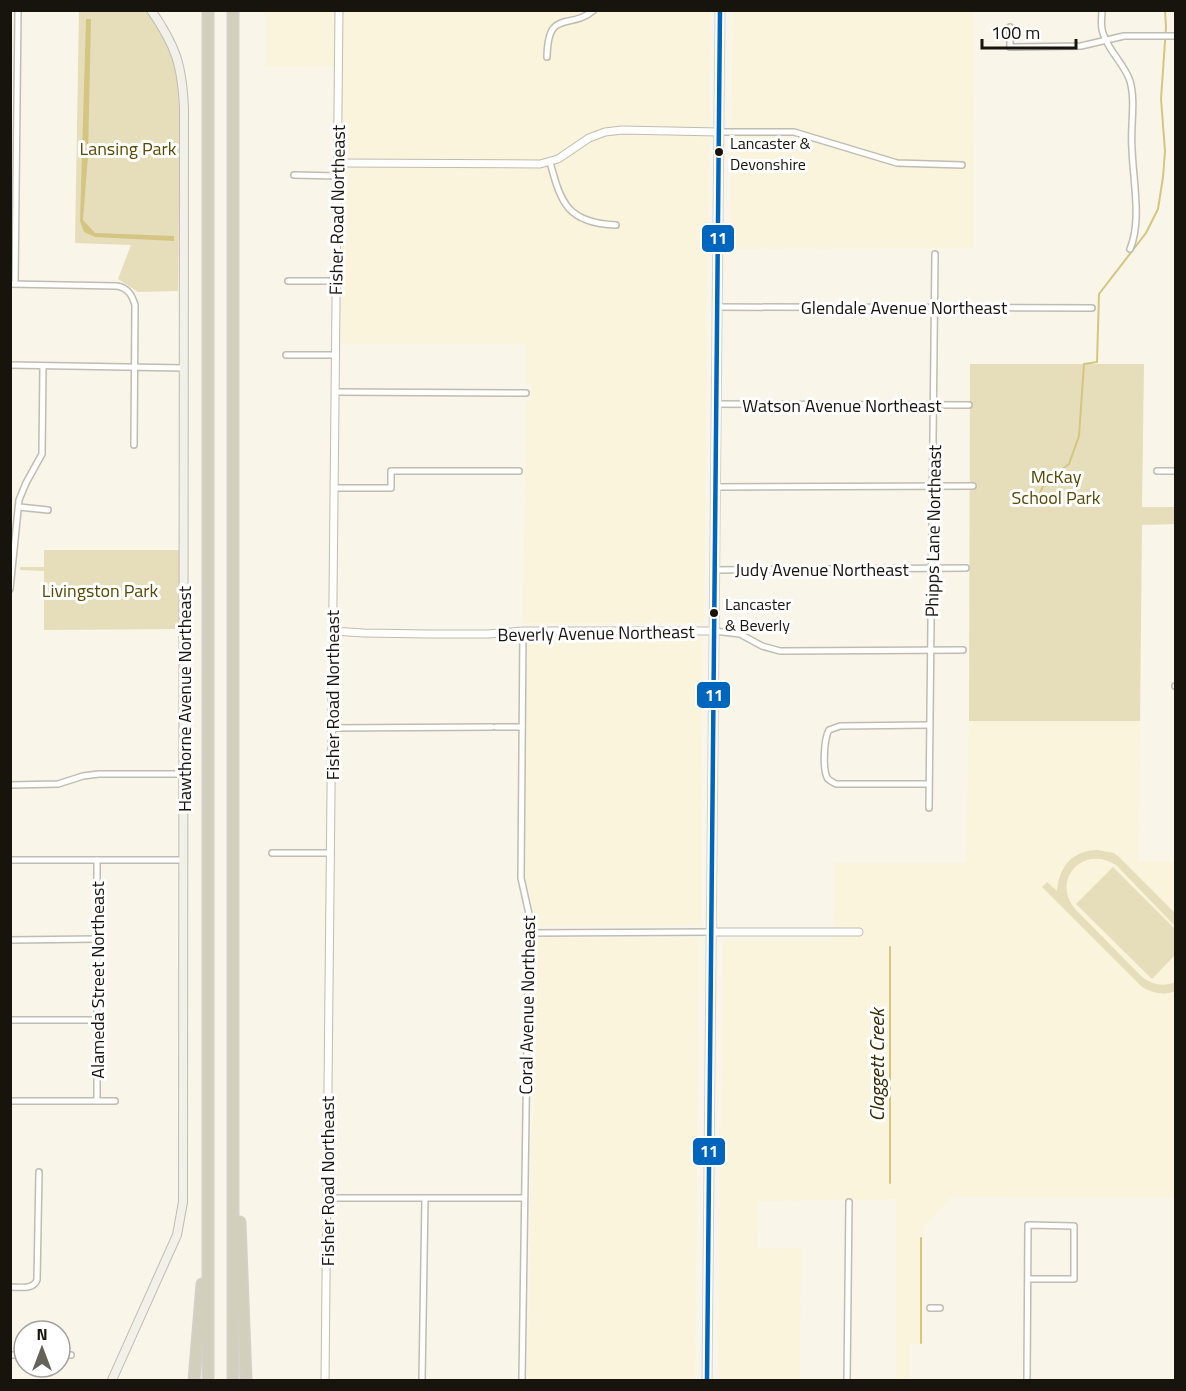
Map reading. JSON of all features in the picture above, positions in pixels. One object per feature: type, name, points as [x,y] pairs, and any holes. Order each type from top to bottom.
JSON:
[{"type":"highway","points":[[208,10],[208,1380]]},
{"type":"highway","points":[[233,10],[233,1380]]},
{"type":"highway","points":[[233,1126],[240,1183],[246,1380]]},
{"type":"highway","points":[[194,1380],[208,1239]]},
{"type":"main road","name":"Hawthorne Avenue Northeast","points":[[112,1380],[174,1242],[183,1209],[183,82],[179,62],[172,45],[151,10]]},
{"type":"main road","points":[[707,1380],[720,10]]},
{"type":"street","points":[[18,10],[13,284],[117,286],[129,292],[135,305],[134,445]]},
{"type":"street","name":"Fisher Road Northeast","points":[[325,1380],[339,10]]},
{"type":"street","points":[[547,57],[547,43],[551,32],[560,23],[590,14],[594,10]]},
{"type":"street","points":[[1102,10],[1102,30],[1105,39],[1125,69],[1130,83],[1131,149],[1135,172],[1135,238],[1130,249]]},
{"type":"street","points":[[1010,27],[1010,47],[1081,46],[1124,36],[1173,36]]},
{"type":"street","points":[[338,163],[550,162],[589,138],[605,132],[622,130],[794,132],[903,164],[962,165]]},
{"type":"street","points":[[550,162],[562,198],[574,214],[591,223],[616,225]]},
{"type":"street","points":[[294,175],[338,176]]},
{"type":"street","name":"Phipps Lane Northeast","points":[[929,808],[928,725],[931,691],[935,254]]},
{"type":"street","points":[[288,281],[336,281]]},
{"type":"street","name":"Glendale Avenue Northeast","points":[[717,307],[1092,308]]},
{"type":"street","points":[[286,355],[335,355]]},
{"type":"street","points":[[10,365],[184,368]]},
{"type":"street","points":[[10,589],[21,492],[42,454],[43,366]]},
{"type":"street","points":[[335,392],[526,393]]},
{"type":"street","name":"Watson Avenue Northeast","points":[[716,404],[969,405]]},
{"type":"street","points":[[334,488],[391,488],[391,471],[519,471]]},
{"type":"street","points":[[1157,471],[1176,471]]},
{"type":"street","points":[[715,487],[973,486]]},
{"type":"street","points":[[19,507],[48,510]]},
{"type":"street","name":"Judy Avenue Northeast","points":[[714,570],[966,568]]},
{"type":"street","name":"Beverly Avenue Northeast","points":[[332,631],[417,634],[488,634],[523,631],[714,632],[740,634],[762,646],[780,651],[963,650]]},
{"type":"street","name":"Coral Avenue Northeast","points":[[522,1380],[529,933],[529,910],[521,878],[523,631]]},
{"type":"street","points":[[928,725],[840,726],[829,730],[826,734],[825,772],[827,778],[836,784],[928,784]]},
{"type":"street","points":[[332,728],[522,727]]},
{"type":"street","points":[[10,785],[58,784],[83,776],[99,774],[184,774]]},
{"type":"street","points":[[272,853],[330,853]]},
{"type":"street","points":[[10,860],[184,860]]},
{"type":"street","name":"Alameda Street Northeast","points":[[97,860],[97,1100]]},
{"type":"street","points":[[529,933],[859,932]]},
{"type":"street","points":[[10,940],[97,939]]},
{"type":"street","points":[[10,1020],[96,1020]]},
{"type":"street","points":[[10,1101],[115,1101]]},
{"type":"street","points":[[10,1287],[28,1287],[36,1283],[39,1172]]},
{"type":"street","points":[[327,1198],[524,1198]]},
{"type":"street","points":[[422,1380],[425,1199]]},
{"type":"street","points":[[847,1380],[849,1202]]},
{"type":"street","points":[[1027,1380],[1028,1225],[1074,1226],[1074,1280],[1028,1280]]},
{"type":"street","points":[[930,1308],[939,1308]]},
{"type":"shaded area","points":[[265,11],[335,11],[335,66],[265,66]]},
{"type":"shaded area","points":[[343,11],[710,11],[704,623],[523,623],[526,401],[531,400],[531,385],[526,384],[526,344],[341,344]]},
{"type":"shaded area","points":[[733,11],[974,11],[973,248],[730,249]]},
{"type":"shaded area","points":[[86,19],[91,19],[88,156],[83,220],[95,233],[174,236],[174,241],[95,237],[84,232],[80,221]]},
{"type":"shaded area","points":[[528,636],[702,638],[701,925],[534,926],[533,906],[525,876]]},
{"type":"shaded area","points":[[969,721],[1140,721],[1139,862],[1175,862],[1175,1198],[951,1197],[923,1227],[923,1344],[909,1345],[909,1380],[896,1380],[896,1199],[758,1201],[757,1248],[801,1249],[800,1380],[718,1380],[723,940],[833,940],[834,863],[966,863]]},
{"type":"shaded area","points":[[539,938],[696,938],[699,941],[695,1377],[693,1380],[528,1380],[535,943]]},
{"type":"green space","name":"Lansing Park","points":[[79,11],[147,11],[159,26],[176,63],[180,120],[178,291],[138,292],[118,279],[131,245],[75,243]]},
{"type":"green space","name":"McKay School Park","points":[[970,364],[1144,364],[1142,507],[1175,507],[1176,524],[1142,525],[1140,721],[969,721]]},
{"type":"green space","name":"Livingston Park","points":[[44,550],[179,550],[179,629],[44,630],[44,571],[20,570],[20,567],[44,567]]},
{"type":"green space","points":[[1098,850],[1114,853],[1119,857],[1175,913],[1175,926],[1116,865],[1104,860],[1092,859],[1074,868],[1067,887],[1069,899],[1076,910],[1142,977],[1158,984],[1175,982],[1175,991],[1158,993],[1142,987],[1042,887],[1047,882],[1057,891],[1061,874],[1069,861],[1081,853]]},
{"type":"green space","points":[[1113,867],[1175,929],[1175,955],[1152,979],[1076,904]]},
{"type":"waterway","name":"Claggett Creek","points":[[1039,495],[1045,482],[1069,464],[1079,436],[1084,364],[1097,362],[1099,294],[1146,233],[1158,209],[1165,151],[1161,99],[1165,10]]},
{"type":"waterway","name":"Claggett Creek","points":[[890,947],[890,1183]]},
{"type":"waterway","name":"Claggett Creek","points":[[921,1238],[921,1343]]},
{"type":"transit line","name":"11","points":[[707,1380],[720,10]]},
{"type":"place","name":"Lancaster & Devonshire","points":[[719,152]]},
{"type":"place","name":"Lancaster & Beverly","points":[[714,613]]}]
